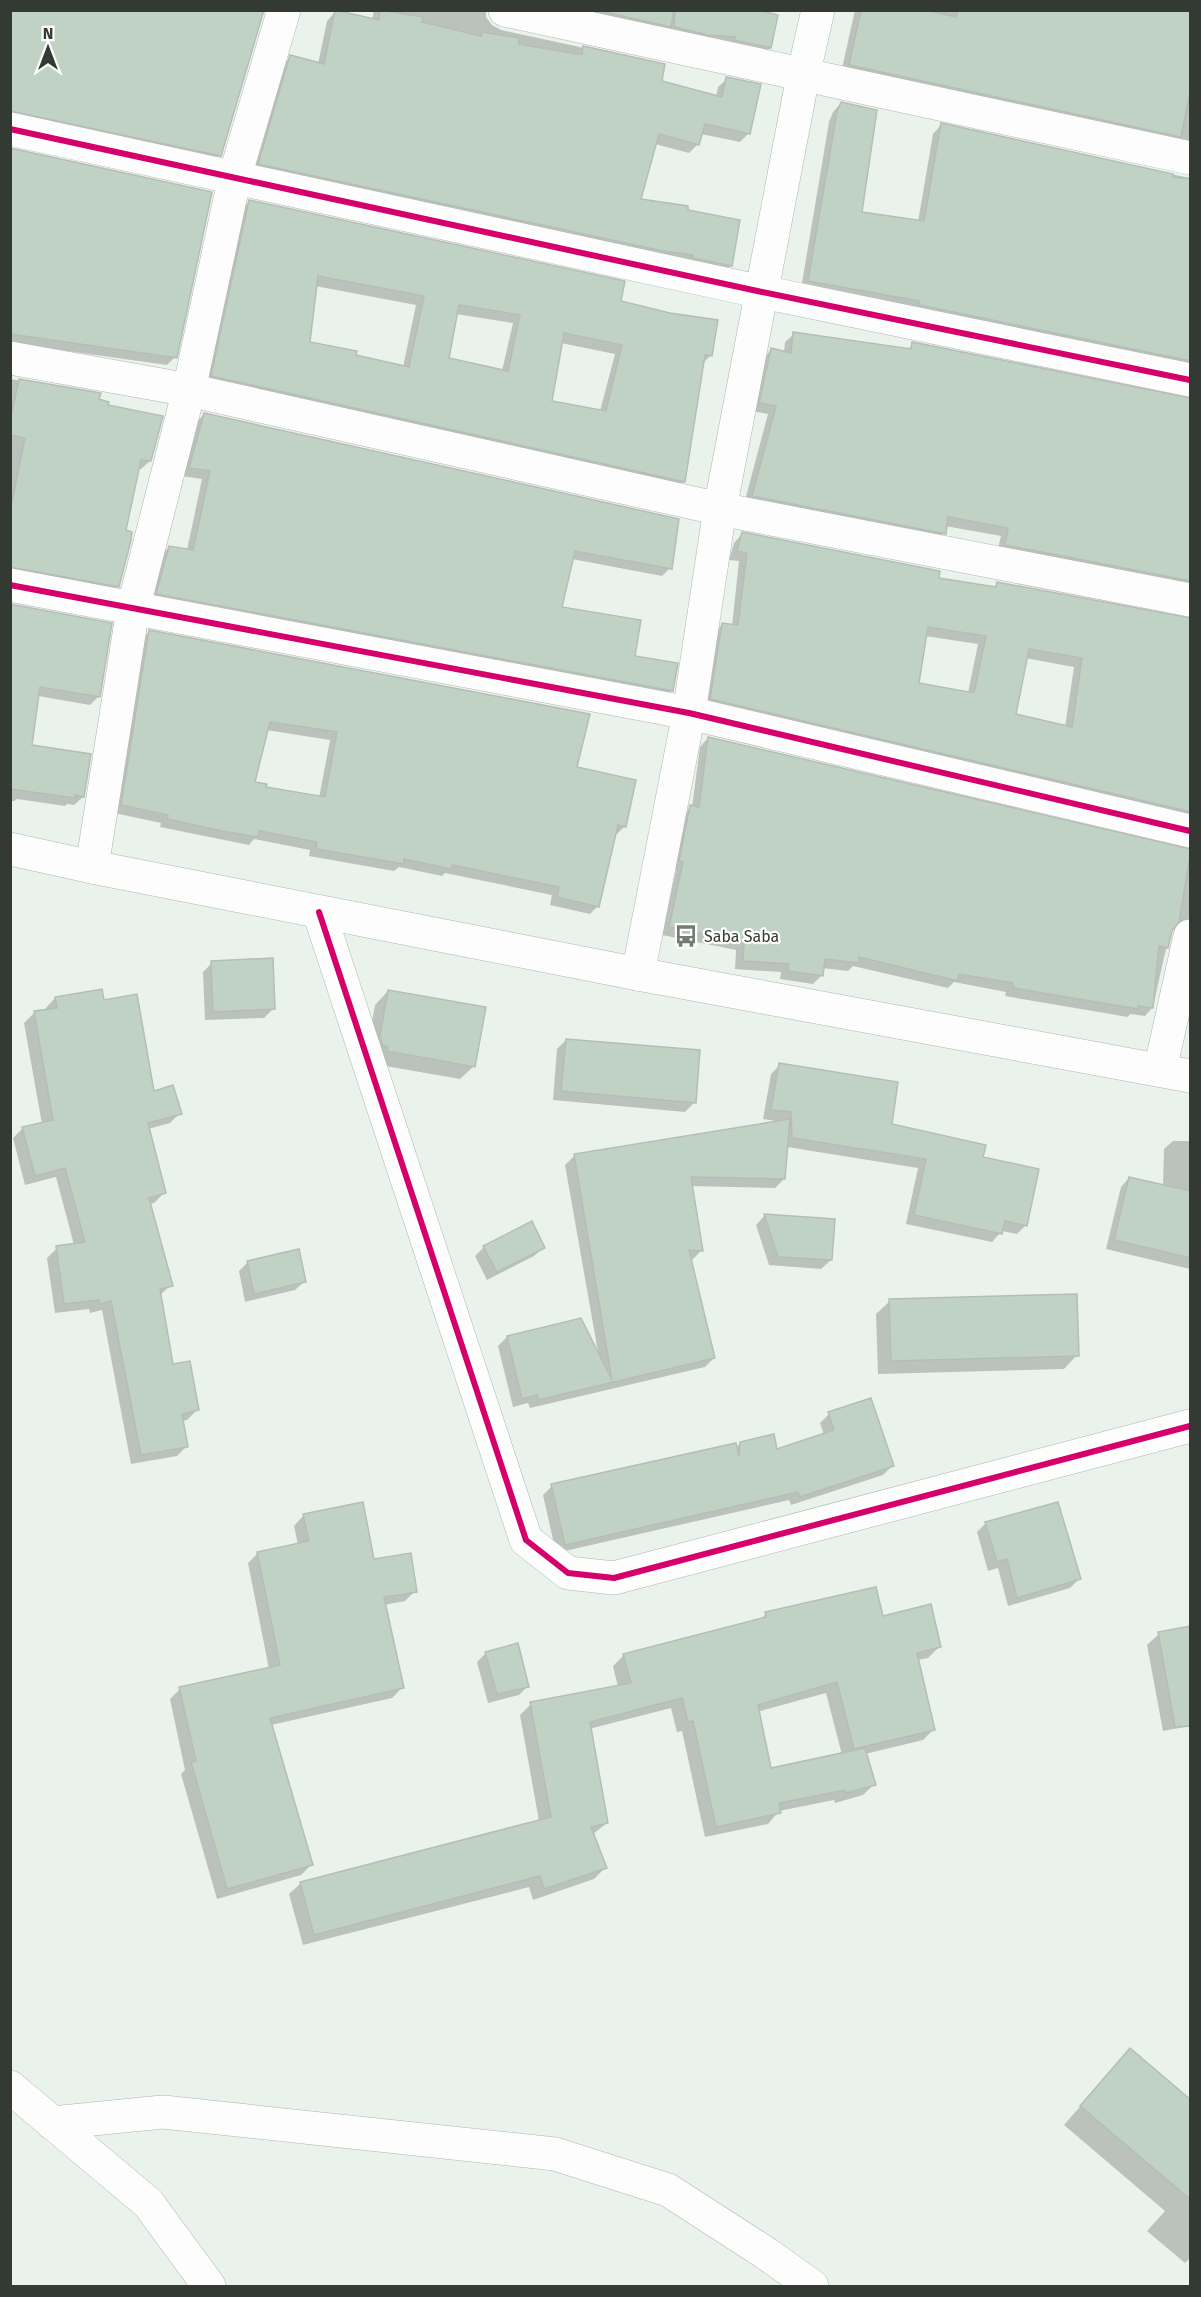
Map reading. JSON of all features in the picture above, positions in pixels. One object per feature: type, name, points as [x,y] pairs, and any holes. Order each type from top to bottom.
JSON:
[{"type":"street","points":[[92,867],[134,609],[189,390],[235,176],[284,10]]},
{"type":"street","points":[[505,10],[1191,158]]},
{"type":"street","points":[[638,975],[689,713],[720,509],[803,76],[818,10]]},
{"type":"street","points":[[10,129],[762,292],[1191,380]]},
{"type":"street","points":[[10,358],[189,390],[720,509],[1191,600]]},
{"type":"street","points":[[10,585],[689,713],[1191,831]]},
{"type":"street","points":[[10,849],[638,975],[1175,1073],[1191,936]]},
{"type":"street","points":[[319,912],[526,1540],[568,1573],[614,1578],[1191,1426]]},
{"type":"street","points":[[10,2087],[148,2203],[209,2286]]},
{"type":"street","points":[[52,2123],[164,2112],[555,2154],[668,2190],[812,2286]]},
{"type":"building","points":[[10,10],[264,10],[221,156],[10,111]]},
{"type":"building","points":[[335,10],[379,20],[380,10],[423,17],[422,22],[481,36],[482,32],[519,38],[519,44],[577,54],[582,54],[583,46],[665,64],[662,81],[722,97],[726,77],[761,84],[750,134],[705,124],[699,145],[659,134],[641,199],[688,206],[688,210],[740,220],[732,266],[693,258],[693,255],[663,251],[258,164],[290,55],[324,64]]},
{"type":"building","points":[[596,10],[674,10],[671,27]]},
{"type":"building","points":[[675,10],[758,10],[778,15],[771,48],[734,40],[735,37],[708,35],[674,27]]},
{"type":"building","points":[[861,10],[926,10],[956,17],[958,10],[1191,10],[1191,87],[1181,137],[849,65]]},
{"type":"building","points":[[841,102],[877,110],[862,212],[924,221],[941,123],[1173,174],[1173,177],[1191,179],[1191,361],[919,305],[919,301],[808,281],[837,112]]},
{"type":"building","points":[[10,148],[212,192],[177,358],[10,334]]},
{"type":"building","points":[[249,200],[625,281],[621,301],[670,313],[718,320],[712,356],[705,355],[685,482],[211,376]],"holes":[[[318,276],[424,296],[409,367],[356,355],[357,351],[310,342]],[[459,305],[520,315],[508,371],[449,358]],[[564,333],[622,345],[606,411],[552,401]]]},
{"type":"building","points":[[793,332],[911,349],[912,342],[1191,398],[1191,581],[1005,545],[1008,528],[948,517],[946,534],[752,496],[776,406],[759,403],[771,348],[791,353]]},
{"type":"building","points":[[19,379],[101,393],[99,399],[109,402],[108,405],[163,416],[151,461],[141,460],[126,530],[132,532],[131,540],[119,587],[10,567],[10,511],[25,438],[10,435],[10,421]]},
{"type":"building","points":[[204,413],[679,519],[672,569],[575,551],[562,607],[641,620],[635,656],[678,663],[673,691],[156,594],[169,546],[193,550],[210,471],[189,468]]},
{"type":"building","points":[[742,532],[940,571],[939,578],[996,587],[997,582],[1191,618],[1191,812],[710,699],[722,623],[738,625],[747,553],[737,551]],"holes":[[[928,627],[986,636],[974,693],[919,683]],[[1029,649],[1082,658],[1072,727],[1016,714]]]},
{"type":"building","points":[[10,604],[112,623],[100,697],[40,687],[32,745],[91,754],[84,797],[75,795],[75,798],[10,789]]},
{"type":"building","points":[[149,630],[590,714],[577,767],[636,780],[626,827],[618,825],[599,907],[557,897],[559,887],[452,865],[451,869],[404,859],[404,864],[316,849],[317,842],[259,831],[258,837],[222,831],[167,819],[168,815],[121,805]],"holes":[[[270,722],[337,732],[325,797],[266,787],[267,784],[255,782]]]},
{"type":"building","points":[[708,737],[1191,849],[1179,922],[1172,931],[1168,948],[1159,946],[1153,1008],[1138,1006],[1138,1009],[1013,988],[1013,983],[959,974],[958,981],[859,957],[859,963],[825,959],[823,976],[788,971],[789,964],[743,961],[744,942],[669,927],[683,862],[679,861],[690,805],[699,807]]},
{"type":"building","points":[[273,958],[275,1009],[213,1012],[211,961]]},
{"type":"building","points":[[102,989],[104,1000],[137,994],[154,1091],[173,1085],[182,1114],[148,1123],[166,1193],[149,1198],[173,1286],[160,1289],[173,1364],[190,1361],[199,1410],[182,1414],[188,1447],[141,1455],[111,1301],[100,1304],[99,1300],[64,1304],[56,1246],[85,1242],[65,1168],[35,1176],[22,1127],[53,1120],[34,1011],[57,1008],[55,997]]},
{"type":"building","points":[[388,990],[486,1007],[475,1067],[387,1051],[388,1047],[383,1046],[380,1036]]},
{"type":"building","points":[[566,1039],[700,1050],[696,1103],[561,1091]]},
{"type":"building","points":[[779,1063],[898,1082],[892,1124],[986,1145],[983,1157],[1039,1169],[1027,1226],[1005,1221],[1002,1234],[914,1215],[926,1159],[792,1138],[791,1112],[771,1110]]},
{"type":"building","points":[[790,1119],[785,1179],[691,1177],[703,1251],[689,1250],[715,1358],[538,1400],[537,1395],[522,1399],[507,1336],[581,1318],[612,1380],[574,1154]]},
{"type":"building","points":[[1129,1177],[1191,1191],[1191,1258],[1114,1240]]},
{"type":"building","points":[[764,1214],[835,1219],[832,1260],[778,1257]]},
{"type":"building","points":[[532,1221],[545,1248],[497,1272],[483,1246]]},
{"type":"building","points":[[299,1249],[306,1282],[254,1294],[247,1261]]},
{"type":"building","points":[[1077,1294],[1079,1356],[891,1361],[889,1299]]},
{"type":"building","points":[[871,1398],[894,1466],[800,1497],[798,1492],[565,1545],[551,1484],[736,1443],[739,1456],[740,1442],[774,1434],[777,1449],[834,1430],[828,1412]]},
{"type":"building","points":[[363,1502],[374,1559],[411,1553],[417,1592],[384,1597],[404,1688],[270,1718],[313,1865],[227,1889],[191,1762],[196,1761],[179,1687],[280,1665],[257,1552],[309,1541],[303,1514]]},
{"type":"building","points":[[1058,1502],[1081,1579],[1017,1598],[1007,1559],[997,1562],[985,1522]]},
{"type":"building","points":[[876,1587],[883,1616],[931,1604],[941,1647],[917,1653],[935,1730],[854,1749],[837,1682],[758,1705],[771,1768],[865,1748],[876,1785],[846,1793],[845,1790],[779,1803],[781,1813],[716,1827],[693,1721],[688,1722],[682,1698],[590,1722],[608,1823],[591,1827],[607,1868],[544,1889],[540,1876],[314,1935],[300,1882],[551,1817],[530,1702],[631,1683],[623,1654],[766,1617],[765,1612]]},
{"type":"building","points":[[1191,1626],[1191,1726],[1175,1727],[1158,1632]]},
{"type":"building","points":[[518,1643],[529,1687],[497,1694],[485,1652]]},
{"type":"building","points":[[1130,2048],[1191,2100],[1191,2200],[1080,2106]]},
{"type":"cycle path","points":[[10,129],[762,292],[1190,380]]},
{"type":"cycle path","points":[[10,585],[689,713],[1190,831]]},
{"type":"cycle path","points":[[319,912],[526,1540],[568,1573],[614,1578],[1190,1426]]},
{"type":"place","name":"Saba Saba","points":[[686,936]]}]
